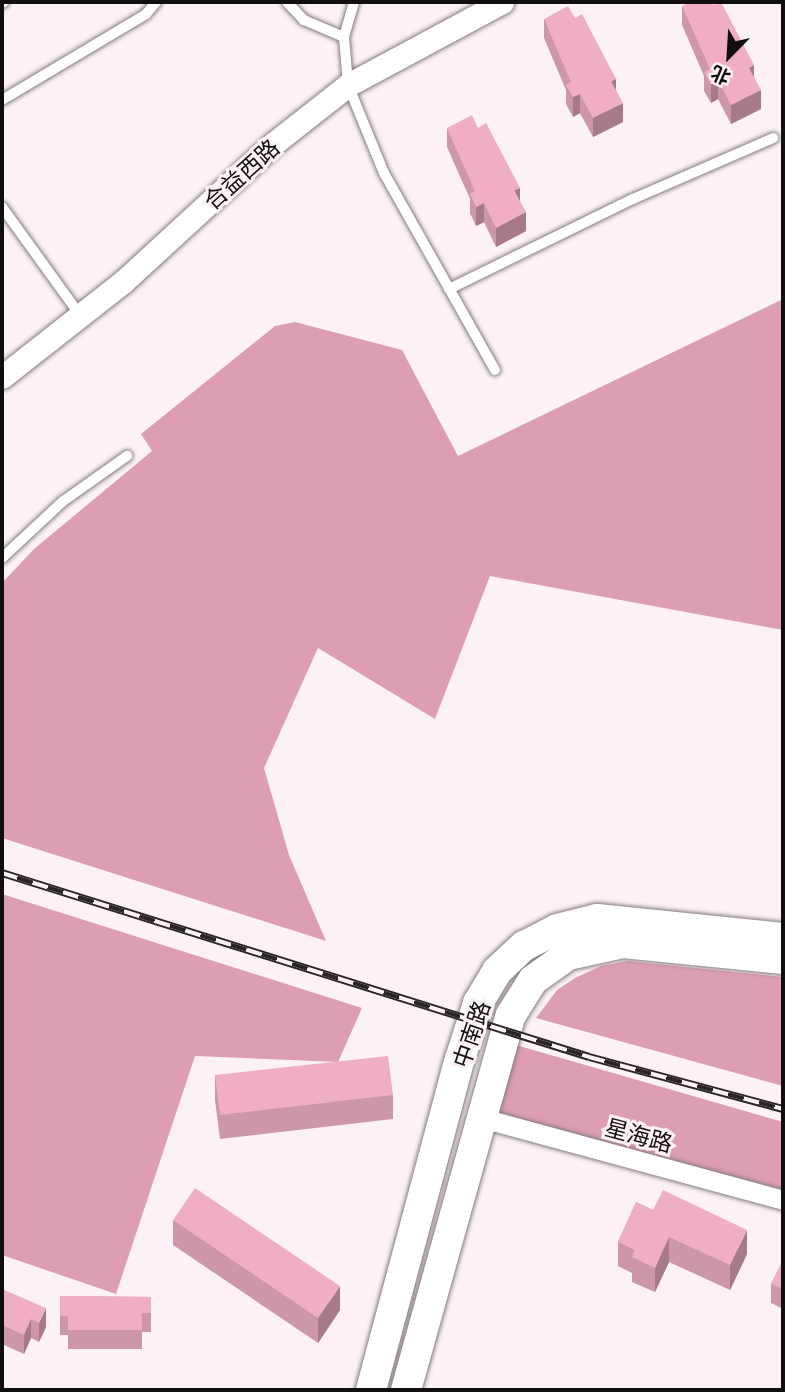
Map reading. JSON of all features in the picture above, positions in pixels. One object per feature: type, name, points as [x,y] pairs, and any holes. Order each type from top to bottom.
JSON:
[{"type":"main road","name":"中南路","points":[[371,1390],[460,1059],[478,1003],[497,971],[524,946],[557,929],[597,919],[783,937]]},
{"type":"main road","name":"中南路","points":[[406,1390],[482,1118],[520,995],[568,955],[623,943],[783,959]]},
{"type":"street","name":"合益西路","points":[[2,377],[80,315],[273,144],[348,85],[502,2]]},
{"type":"street","name":"星海路","points":[[482,1118],[783,1200]]},
{"type":"lane","points":[[2,100],[146,14],[156,2]]},
{"type":"lane","points":[[286,2],[304,20],[344,37]]},
{"type":"lane","points":[[354,2],[344,37],[348,85],[384,173],[495,370]]},
{"type":"lane","points":[[449,289],[633,199],[773,138]]},
{"type":"lane","points":[[2,207],[80,315]]},
{"type":"lane","points":[[2,558],[62,502],[127,456]]},
{"type":"shaded area","points":[[783,299],[783,630],[490,576],[435,719],[318,648],[264,768],[289,855],[326,941],[2,838],[2,583],[34,549],[152,451],[141,434],[275,326],[295,322],[402,350],[458,456]]},
{"type":"shaded area","points":[[2,894],[362,1008],[338,1062],[195,1056],[116,1294],[2,1255]]},
{"type":"shaded area","points":[[627,961],[783,977],[783,1086],[536,1018],[557,990],[575,978],[601,966]]},
{"type":"shaded area","points":[[516,1045],[783,1122],[783,1193],[496,1116]]},
{"type":"building","points":[[690,2],[711,2],[713,5],[721,2],[754,65],[749,68],[761,90],[731,105],[718,80],[711,84],[704,72],[710,69],[682,6]]},
{"type":"building","points":[[568,6],[575,18],[582,14],[616,79],[611,81],[623,103],[593,118],[580,94],[573,97],[566,85],[571,82],[544,19]]},
{"type":"building","points":[[472,115],[478,128],[486,123],[520,188],[514,190],[526,212],[496,228],[484,203],[476,207],[470,194],[475,191],[447,128]]},
{"type":"building","points":[[388,1056],[393,1095],[220,1115],[215,1075]]},
{"type":"building","points":[[195,1188],[340,1286],[318,1318],[173,1220]]},
{"type":"building","points":[[663,1190],[747,1230],[730,1265],[669,1237],[655,1268],[632,1257],[635,1250],[618,1242],[636,1202],[653,1210]]},
{"type":"building","points":[[783,1260],[783,1289],[771,1284]]},
{"type":"building","points":[[2,1289],[46,1308],[39,1323],[31,1319],[24,1335],[2,1325]]},
{"type":"building","points":[[60,1296],[151,1297],[151,1313],[142,1313],[142,1330],[68,1330],[68,1316],[60,1316]]},
{"type":"railway","points":[[2,873],[589,1057],[783,1109]]}]
